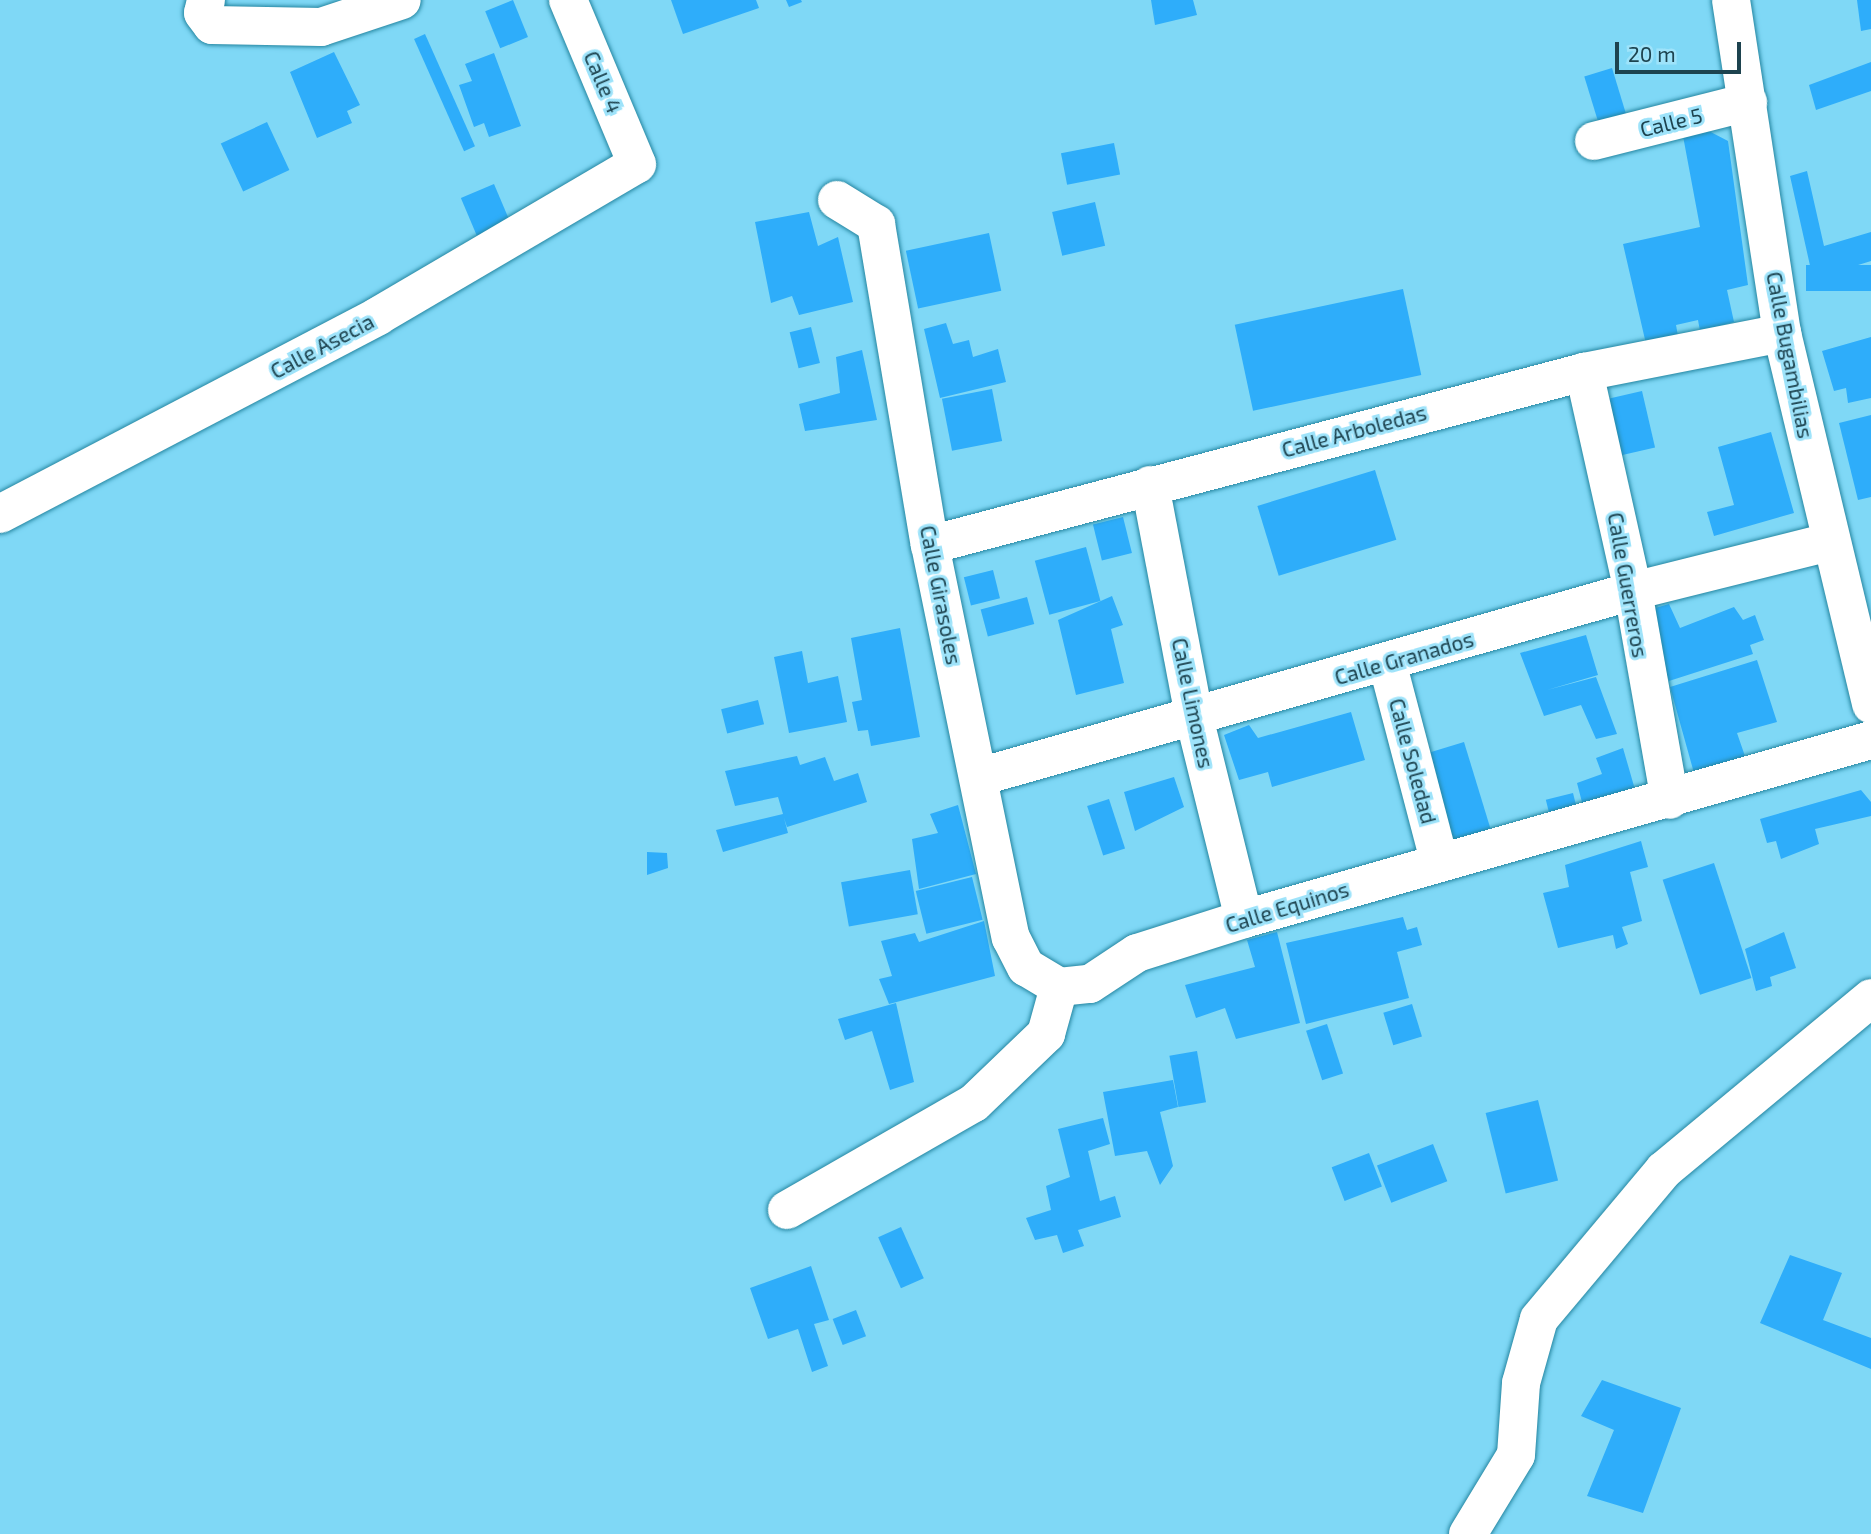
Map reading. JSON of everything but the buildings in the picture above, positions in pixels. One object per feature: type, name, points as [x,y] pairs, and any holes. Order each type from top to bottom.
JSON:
[{"type":"street","points":[[205,10],[321,27],[402,0]]},
{"type":"street","name":"Calle 4","points":[[568,0],[637,164]]},
{"type":"street","name":"Calle Bugambilias","points":[[1731,0],[1782,333],[1871,705]]},
{"type":"street","name":"Calle 5","points":[[1594,141],[1748,102]]},
{"type":"street","name":"Calle Asecia","points":[[0,514],[378,316],[637,164]]},
{"type":"street","name":"Calle Girasoles","points":[[837,200],[876,224],[930,545],[1016,952],[1026,967],[1059,988]]},
{"type":"street","name":"Calle Arboledas","points":[[930,545],[1584,372],[1782,333]]},
{"type":"street","name":"Calle Guerreros","points":[[1584,372],[1633,591],[1670,800]]},
{"type":"street","name":"Calle Limones","points":[[1150,485],[1195,721],[1244,919]]},
{"type":"street","name":"Calle Granados","points":[[979,777],[1195,721],[1633,591],[1830,542]]},
{"type":"street","name":"Calle Soledad","points":[[1387,662],[1439,860]]},
{"type":"street","name":"Calle Equinos","points":[[1059,988],[1090,985],[1137,953],[1244,919],[1439,860],[1670,800],[1871,740]]},
{"type":"street","points":[[788,1210],[974,1103],[1046,1034],[1059,988]]},
{"type":"street","points":[[1468,1534],[1516,1455],[1521,1383],[1539,1319],[1664,1170],[1871,998]]}]
